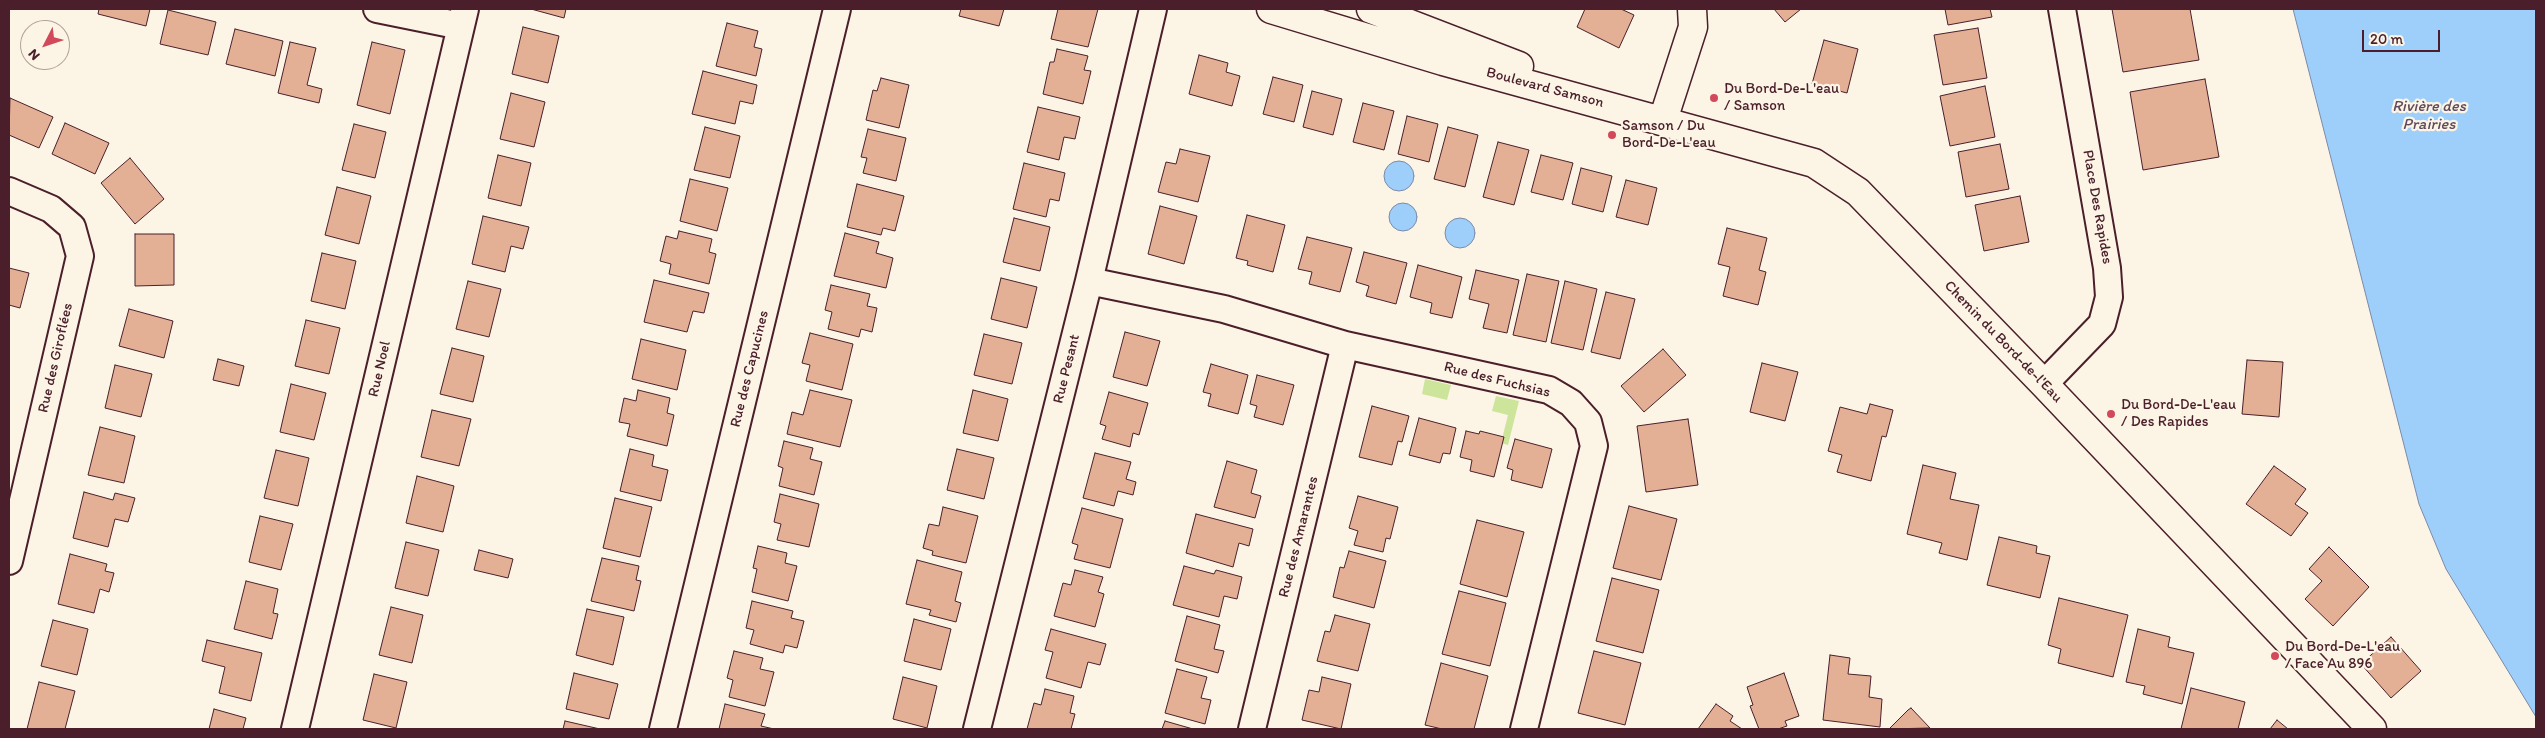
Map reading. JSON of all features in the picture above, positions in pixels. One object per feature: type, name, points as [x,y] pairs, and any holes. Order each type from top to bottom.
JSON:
[{"type":"street","points":[[377,9],[463,18]]},
{"type":"street","name":"Rue des Capucines","points":[[663,729],[837,9]]},
{"type":"street","name":"Rue Pesant","points":[[977,729],[1089,281],[1153,9]]},
{"type":"street","name":"Boulevard Samson","points":[[1271,9],[1443,61],[1663,120]]},
{"type":"street","name":"Boulevard Samson","points":[[1371,9],[1663,120]]},
{"type":"street","points":[[1663,120],[1693,26],[1692,9]]},
{"type":"street","name":"Place Des Rapides","points":[[2044,384],[2102,324],[2109,297],[2107,268],[2062,9]]},
{"type":"street","name":"Rue Noel","points":[[295,729],[463,18]]},
{"type":"street","name":"Chemin du Bord-de-l'Eau","points":[[1663,120],[1814,163],[1858,192],[2044,384],[2372,729]]},
{"type":"street","name":"Rue des Giroflées","points":[[9,191],[52,209],[72,228],[80,256],[9,561]]},
{"type":"street","name":"Rue des Fuchsias","points":[[1089,281],[1224,309],[1345,345],[1549,390],[1571,403],[1588,422],[1594,446],[1524,729]]},
{"type":"street","name":"Rue des Amarantes","points":[[1252,729],[1345,345]]},
{"type":"green space","points":[[1425,379],[1451,385],[1447,400],[1422,394]]},
{"type":"green space","points":[[1496,396],[1519,401],[1508,445],[1501,443],[1508,415],[1492,411]]},
{"type":"water","name":"Rivière des Prairies","points":[[2293,9],[2536,9],[2536,717],[2446,569],[2419,504]]},
{"type":"water","points":[[1399,161],[1410,165],[1414,176],[1410,187],[1399,191],[1388,187],[1384,176],[1388,165]]},
{"type":"water","points":[[1403,203],[1413,207],[1417,217],[1413,227],[1403,231],[1393,227],[1389,217],[1393,207]]},
{"type":"water","points":[[1460,218],[1471,222],[1475,233],[1471,244],[1460,248],[1449,244],[1445,233],[1449,222]]},
{"type":"building","points":[[99,9],[150,9],[146,26],[98,14]]},
{"type":"building","points":[[531,9],[566,9],[564,18]]},
{"type":"building","points":[[961,9],[1004,9],[999,26],[959,16]]},
{"type":"building","points":[[1058,9],[1098,9],[1088,47],[1051,39]]},
{"type":"building","points":[[1585,9],[1621,9],[1634,15],[1619,48],[1577,27]]},
{"type":"building","points":[[1774,9],[1801,9],[1785,22]]},
{"type":"building","points":[[1945,9],[1990,9],[1992,17],[1948,25]]},
{"type":"building","points":[[2112,9],[2190,9],[2199,60],[2123,72]]},
{"type":"building","points":[[168,10],[216,22],[208,55],[160,44]]},
{"type":"building","points":[[727,23],[758,31],[754,47],[762,49],[756,76],[716,66]]},
{"type":"building","points":[[523,27],[559,36],[548,83],[512,74]]},
{"type":"building","points":[[1978,28],[1987,78],[1943,85],[1934,35]]},
{"type":"building","points":[[235,29],[283,41],[275,76],[226,64]]},
{"type":"building","points":[[1824,40],[1858,49],[1847,93],[1812,84]]},
{"type":"building","points":[[290,42],[316,48],[307,85],[322,89],[319,103],[278,93]]},
{"type":"building","points":[[372,42],[405,50],[390,114],[357,105]]},
{"type":"building","points":[[1057,49],[1088,56],[1084,70],[1091,71],[1083,104],[1043,94],[1050,62],[1054,62]]},
{"type":"building","points":[[1199,55],[1228,63],[1226,72],[1240,76],[1232,106],[1189,94]]},
{"type":"building","points":[[703,71],[757,85],[753,104],[740,101],[735,124],[692,114]]},
{"type":"building","points":[[1273,77],[1303,85],[1294,122],[1263,114]]},
{"type":"building","points":[[881,78],[909,85],[899,128],[866,120],[873,90],[877,91]]},
{"type":"building","points":[[2205,79],[2219,157],[2143,170],[2130,92]]},
{"type":"building","points":[[1985,86],[1995,137],[1950,146],[1940,96]]},
{"type":"building","points":[[1312,91],[1342,99],[1333,135],[1303,127]]},
{"type":"building","points":[[511,93],[545,102],[534,147],[500,139]]},
{"type":"building","points":[[10,98],[53,117],[39,148],[9,135]]},
{"type":"building","points":[[1363,103],[1394,111],[1384,150],[1353,142]]},
{"type":"building","points":[[1038,107],[1080,117],[1075,139],[1064,137],[1059,160],[1027,152]]},
{"type":"building","points":[[1407,116],[1438,124],[1429,162],[1398,154]]},
{"type":"building","points":[[65,123],[109,143],[95,174],[52,154]]},
{"type":"building","points":[[354,124],[386,132],[375,178],[342,170]]},
{"type":"building","points":[[705,127],[740,136],[730,178],[694,170]]},
{"type":"building","points":[[1448,127],[1478,135],[1465,187],[1434,179]]},
{"type":"building","points":[[868,129],[906,138],[896,181],[863,173],[867,158],[861,157]]},
{"type":"building","points":[[1498,142],[1529,150],[1514,205],[1483,197]]},
{"type":"building","points":[[2000,144],[2009,189],[1966,197],[1958,152]]},
{"type":"building","points":[[1180,149],[1210,156],[1198,202],[1158,192],[1166,162],[1176,164]]},
{"type":"building","points":[[498,155],[531,163],[521,206],[488,198]]},
{"type":"building","points":[[1541,155],[1573,163],[1563,200],[1531,192]]},
{"type":"building","points":[[130,158],[164,199],[135,224],[101,183]]},
{"type":"building","points":[[1024,163],[1065,173],[1059,201],[1050,199],[1046,217],[1013,209]]},
{"type":"building","points":[[1581,168],[1612,176],[1603,212],[1572,204]]},
{"type":"building","points":[[690,179],[728,188],[717,231],[680,221]]},
{"type":"building","points":[[1626,180],[1657,188],[1648,225],[1616,217]]},
{"type":"building","points":[[857,184],[904,196],[895,231],[883,228],[881,235],[847,227]]},
{"type":"building","points":[[337,187],[371,196],[359,244],[325,235]]},
{"type":"building","points":[[2020,196],[2029,242],[1984,251],[1975,205]]},
{"type":"building","points":[[1160,206],[1197,216],[1184,264],[1148,254]]},
{"type":"building","points":[[1247,215],[1285,225],[1273,272],[1247,265],[1248,261],[1236,258]]},
{"type":"building","points":[[483,216],[529,227],[523,249],[511,246],[505,272],[472,264]]},
{"type":"building","points":[[1014,218],[1050,227],[1040,271],[1003,262]]},
{"type":"building","points":[[1727,228],[1767,238],[1759,270],[1766,272],[1758,305],[1723,296],[1730,267],[1718,264]]},
{"type":"building","points":[[679,231],[712,239],[709,252],[716,254],[709,284],[669,274],[671,264],[660,261],[666,236],[677,239]]},
{"type":"building","points":[[845,233],[879,242],[876,253],[893,258],[886,288],[834,276]]},
{"type":"building","points":[[135,234],[174,234],[174,285],[135,286]]},
{"type":"building","points":[[1307,237],[1352,248],[1340,292],[1309,284],[1312,272],[1298,269]]},
{"type":"building","points":[[1364,252],[1407,263],[1396,304],[1366,296],[1369,286],[1356,282]]},
{"type":"building","points":[[322,253],[356,261],[345,309],[311,301]]},
{"type":"building","points":[[1418,265],[1462,277],[1452,318],[1430,313],[1432,303],[1410,297]]},
{"type":"building","points":[[9,268],[29,273],[20,308],[9,305]]},
{"type":"building","points":[[1476,270],[1519,280],[1507,333],[1483,328],[1489,304],[1469,299]]},
{"type":"building","points":[[1527,274],[1559,281],[1546,342],[1513,335]]},
{"type":"building","points":[[1001,278],[1037,287],[1027,328],[991,319]]},
{"type":"building","points":[[654,280],[709,293],[704,313],[693,311],[687,332],[644,322]]},
{"type":"building","points":[[468,281],[501,289],[489,337],[456,329]]},
{"type":"building","points":[[1565,281],[1597,289],[1583,350],[1551,343]]},
{"type":"building","points":[[831,285],[870,294],[867,306],[877,308],[872,332],[861,329],[859,337],[828,329],[832,312],[825,310]]},
{"type":"building","points":[[1606,292],[1635,299],[1620,359],[1591,352]]},
{"type":"building","points":[[129,309],[173,321],[164,358],[119,346]]},
{"type":"building","points":[[306,320],[340,328],[329,374],[295,366]]},
{"type":"building","points":[[1125,332],[1160,341],[1147,386],[1113,377]]},
{"type":"building","points":[[810,333],[853,344],[842,390],[806,381],[810,365],[802,363]]},
{"type":"building","points":[[984,334],[1022,343],[1012,384],[974,375]]},
{"type":"building","points":[[641,339],[686,350],[677,390],[632,379]]},
{"type":"building","points":[[452,348],[484,356],[473,402],[440,394]]},
{"type":"building","points":[[1663,349],[1686,375],[1644,412],[1621,386]]},
{"type":"building","points":[[218,359],[244,366],[239,386],[213,380]]},
{"type":"building","points":[[2247,360],[2283,362],[2279,417],[2242,414]]},
{"type":"building","points":[[1762,363],[1798,372],[1785,421],[1750,412]]},
{"type":"building","points":[[1211,364],[1248,375],[1238,414],[1208,406],[1211,394],[1203,392]]},
{"type":"building","points":[[115,365],[152,374],[141,417],[105,408]]},
{"type":"building","points":[[1257,375],[1294,385],[1283,425],[1254,417],[1257,406],[1250,404]]},
{"type":"building","points":[[291,384],[326,393],[314,440],[280,432]]},
{"type":"building","points":[[638,390],[670,398],[667,413],[674,415],[667,446],[627,436],[630,424],[619,422],[624,398],[636,401]]},
{"type":"building","points":[[810,390],[852,400],[840,447],[787,434],[792,412],[803,415]]},
{"type":"building","points":[[973,390],[1008,399],[998,441],[963,433]]},
{"type":"building","points":[[1109,392],[1148,403],[1139,435],[1133,433],[1130,447],[1102,439],[1106,426],[1100,424]]},
{"type":"building","points":[[1870,404],[1893,410],[1886,437],[1882,436],[1871,481],[1837,472],[1842,455],[1828,451],[1840,407],[1867,414]]},
{"type":"building","points":[[1372,406],[1409,416],[1402,442],[1398,441],[1392,465],[1359,457]]},
{"type":"building","points":[[432,410],[471,419],[459,466],[421,457]]},
{"type":"building","points":[[1419,418],[1456,428],[1450,454],[1443,453],[1440,463],[1409,455]]},
{"type":"building","points":[[1688,419],[1698,485],[1646,492],[1637,426]]},
{"type":"building","points":[[100,427],[135,436],[124,483],[88,475]]},
{"type":"building","points":[[1466,431],[1479,434],[1480,431],[1504,437],[1494,477],[1470,471],[1472,460],[1460,457]]},
{"type":"building","points":[[1515,439],[1552,449],[1542,488],[1511,480],[1513,470],[1507,468]]},
{"type":"building","points":[[784,441],[813,448],[810,459],[822,462],[814,495],[779,486],[783,468],[778,466]]},
{"type":"building","points":[[630,449],[654,455],[652,466],[668,470],[661,501],[620,491]]},
{"type":"building","points":[[957,449],[994,458],[984,499],[947,490]]},
{"type":"building","points":[[276,450],[309,458],[298,506],[264,498]]},
{"type":"building","points":[[1095,453],[1131,462],[1126,479],[1136,482],[1133,495],[1118,491],[1114,506],[1083,498]]},
{"type":"building","points":[[1227,461],[1257,470],[1251,493],[1261,496],[1255,518],[1214,507]]},
{"type":"building","points":[[1923,465],[1956,473],[1950,499],[1979,505],[1967,560],[1939,553],[1942,543],[1907,534]]},
{"type":"building","points":[[2274,466],[2306,489],[2295,504],[2308,513],[2291,536],[2246,504]]},
{"type":"building","points":[[417,476],[454,486],[443,532],[406,523]]},
{"type":"building","points":[[84,492],[113,500],[115,493],[135,498],[128,522],[115,519],[108,547],[73,538]]},
{"type":"building","points":[[780,494],[819,504],[809,547],[777,540],[781,524],[774,522]]},
{"type":"building","points":[[1358,496],[1398,507],[1390,539],[1386,538],[1383,552],[1354,545],[1358,531],[1349,528]]},
{"type":"building","points":[[615,498],[652,507],[640,557],[603,548]]},
{"type":"building","points":[[1629,506],[1677,519],[1661,580],[1613,568]]},
{"type":"building","points":[[943,507],[978,516],[966,563],[932,555],[933,551],[923,548],[929,524],[939,526]]},
{"type":"building","points":[[1082,508],[1123,519],[1110,568],[1074,559],[1078,545],[1072,543]]},
{"type":"building","points":[[1196,514],[1253,529],[1249,546],[1239,543],[1233,567],[1186,553]]},
{"type":"building","points":[[260,516],[293,524],[281,570],[249,562]]},
{"type":"building","points":[[1477,520],[1524,532],[1507,597],[1460,584]]},
{"type":"building","points":[[1999,537],[2037,546],[2036,553],[2050,556],[2040,598],[1987,585]]},
{"type":"building","points":[[406,542],[439,550],[428,596],[395,588]]},
{"type":"building","points":[[758,546],[787,553],[785,563],[797,566],[788,601],[752,592],[757,569],[753,568]]},
{"type":"building","points":[[2329,547],[2369,587],[2333,626],[2305,599],[2322,581],[2309,569]]},
{"type":"building","points":[[479,550],[513,559],[508,578],[474,570]]},
{"type":"building","points":[[1349,551],[1386,561],[1374,608],[1333,597],[1340,567],[1344,568]]},
{"type":"building","points":[[70,554],[107,564],[105,571],[114,573],[109,592],[100,589],[94,613],[58,604]]},
{"type":"building","points":[[602,558],[639,566],[636,580],[641,581],[634,611],[591,601]]},
{"type":"building","points":[[917,560],[962,572],[955,601],[961,603],[956,622],[929,615],[931,610],[906,604]]},
{"type":"building","points":[[1184,566],[1214,574],[1216,570],[1242,577],[1237,599],[1224,596],[1219,617],[1173,605]]},
{"type":"building","points":[[1075,570],[1103,577],[1098,592],[1104,594],[1095,627],[1054,616],[1063,583],[1071,585]]},
{"type":"building","points":[[1612,578],[1659,590],[1643,653],[1596,641]]},
{"type":"building","points":[[246,581],[278,589],[273,613],[278,614],[272,639],[234,629]]},
{"type":"building","points":[[1459,591],[1506,603],[1490,666],[1442,654]]},
{"type":"building","points":[[2059,598],[2128,615],[2113,677],[2058,663],[2061,649],[2048,645]]},
{"type":"building","points":[[752,601],[793,611],[791,618],[804,621],[797,648],[785,645],[783,653],[750,644],[754,630],[746,628]]},
{"type":"building","points":[[391,607],[423,615],[412,663],[379,655]]},
{"type":"building","points":[[587,609],[624,617],[613,665],[576,655]]},
{"type":"building","points":[[1335,615],[1370,624],[1358,671],[1317,661],[1325,631],[1330,632]]},
{"type":"building","points":[[1187,616],[1220,625],[1214,649],[1224,651],[1218,673],[1175,661]]},
{"type":"building","points":[[914,619],[951,629],[941,670],[904,661]]},
{"type":"building","points":[[53,620],[88,629],[77,675],[41,666]]},
{"type":"building","points":[[1051,629],[1106,644],[1100,665],[1088,662],[1081,688],[1046,678],[1053,652],[1045,650]]},
{"type":"building","points":[[2138,629],[2170,637],[2168,647],[2194,653],[2182,704],[2143,694],[2145,686],[2126,682]]},
{"type":"building","points":[[2391,637],[2421,671],[2391,698],[2361,664]]},
{"type":"building","points":[[207,640],[262,653],[251,701],[219,693],[225,667],[202,661]]},
{"type":"building","points":[[734,651],[763,658],[760,669],[774,672],[765,706],[729,697],[733,680],[727,678]]},
{"type":"building","points":[[1594,651],[1641,663],[1625,725],[1578,713]]},
{"type":"building","points":[[1830,655],[1850,658],[1848,674],[1871,676],[1869,697],[1882,699],[1880,727],[1823,720]]},
{"type":"building","points":[[1441,663],[1488,676],[1474,729],[1442,729],[1425,725]]},
{"type":"building","points":[[1177,669],[1207,677],[1201,698],[1211,700],[1205,724],[1165,713]]},
{"type":"building","points":[[574,673],[618,684],[609,719],[566,709]]},
{"type":"building","points":[[1784,673],[1799,716],[1785,721],[1787,726],[1778,729],[1759,729],[1750,706],[1753,705],[1747,687]]},
{"type":"building","points":[[374,674],[407,682],[396,728],[363,720]]},
{"type":"building","points":[[903,677],[937,686],[927,728],[893,719]]},
{"type":"building","points":[[1322,677],[1351,684],[1341,729],[1302,720],[1309,690],[1319,692]]},
{"type":"building","points":[[39,682],[75,691],[65,729],[27,729]]},
{"type":"building","points":[[2191,688],[2245,702],[2238,729],[2181,729]]},
{"type":"building","points":[[1045,689],[1074,696],[1070,713],[1075,714],[1071,729],[1027,729],[1034,703],[1041,705]]},
{"type":"building","points":[[725,704],[765,714],[761,726],[774,729],[719,729]]},
{"type":"building","points":[[1716,704],[1733,716],[1730,721],[1742,729],[1698,729]]},
{"type":"building","points":[[1911,708],[1930,728],[1889,729],[1908,710]]},
{"type":"building","points":[[214,709],[246,718],[243,729],[209,729]]},
{"type":"building","points":[[2277,720],[2288,729],[2270,729]]},
{"type":"building","points":[[565,721],[600,729],[563,729]]},
{"type":"building","points":[[1165,721],[1193,729],[1162,729]]},
{"type":"place","name":"Du Bord-De-L'eau / Samson","points":[[1714,98]]},
{"type":"place","name":"Samson / Du Bord-De-L'eau","points":[[1612,135]]},
{"type":"place","name":"Du Bord-De-L'eau / Des Rapides","points":[[2111,414]]},
{"type":"place","name":"Du Bord-De-L'eau / Face Au 896","points":[[2275,656]]}]
